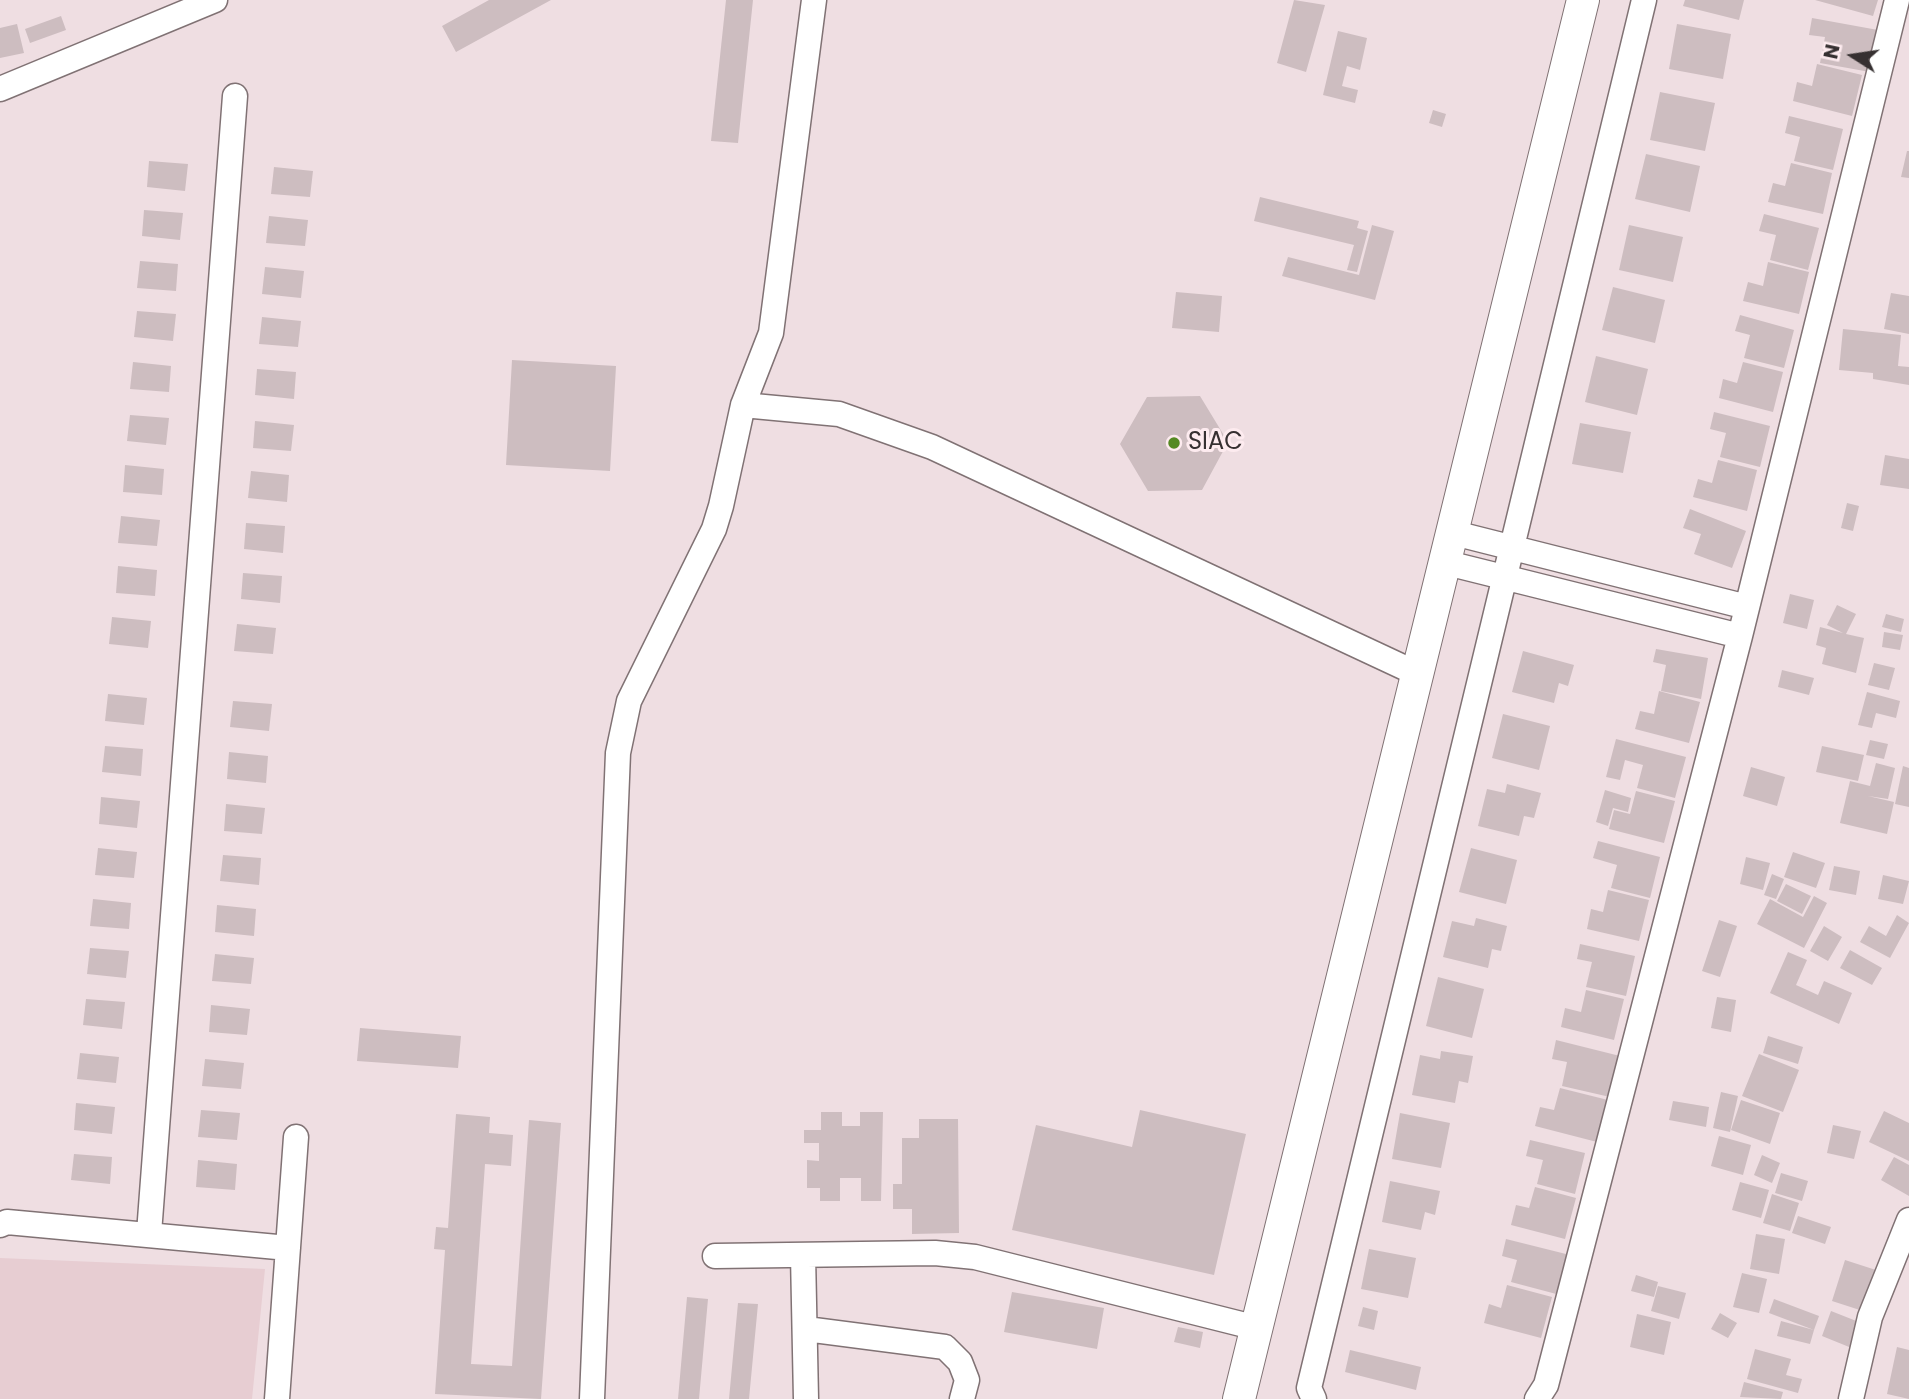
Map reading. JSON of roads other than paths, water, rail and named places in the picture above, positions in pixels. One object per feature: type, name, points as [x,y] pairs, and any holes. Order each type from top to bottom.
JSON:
[{"type":"main road","points":[[1239,1399],[1420,675],[1583,0]]},
{"type":"street","points":[[0,89],[215,0]]},
{"type":"street","points":[[592,1399],[618,753],[629,701],[718,517],[743,405],[771,332],[814,0]]},
{"type":"street","points":[[1314,1399],[1309,1388],[1644,0]]},
{"type":"street","points":[[1537,1399],[1546,1385],[1740,636],[1897,0]]},
{"type":"street","points":[[149,1233],[235,96]]},
{"type":"street","points":[[743,405],[839,414],[932,447],[1420,675]]},
{"type":"street","points":[[1450,548],[1512,548],[1747,607]]},
{"type":"street","points":[[1450,548],[1505,577],[1740,636]]},
{"type":"street","points":[[276,1399],[296,1137]]},
{"type":"street","points":[[1851,1399],[1870,1317],[1909,1220]]},
{"type":"street","points":[[0,1225],[7,1222],[149,1233],[288,1248]]},
{"type":"street","points":[[715,1256],[935,1253],[975,1257],[1257,1328]]},
{"type":"street","points":[[803,1255],[806,1399]]},
{"type":"street","points":[[806,1329],[945,1347],[960,1362],[967,1380],[962,1399]]},
{"type":"place","name":"SIAC","points":[[1174,443]]}]
